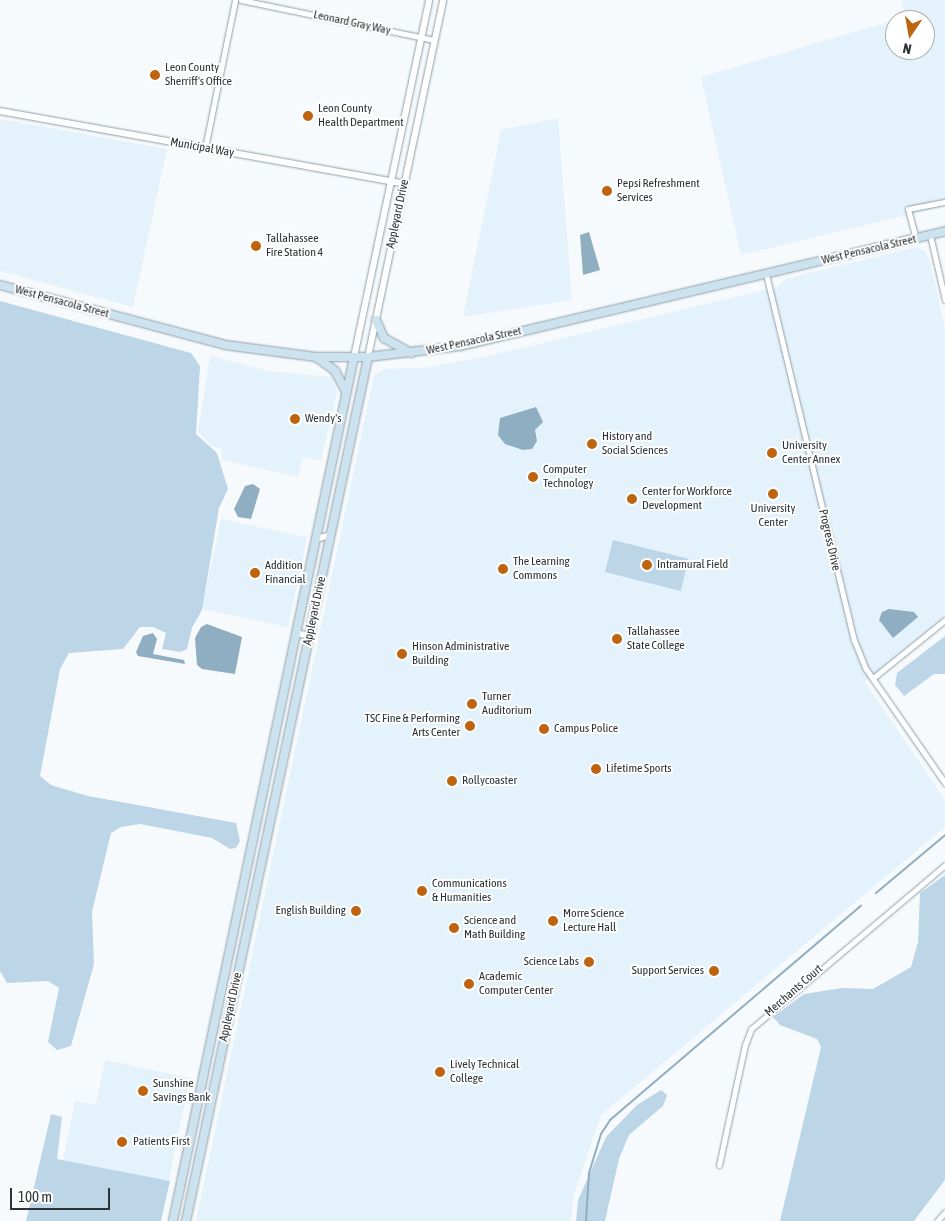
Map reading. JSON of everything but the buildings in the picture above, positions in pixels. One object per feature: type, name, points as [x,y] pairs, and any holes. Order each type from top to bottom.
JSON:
[{"type":"main road","name":"West Pensacola Street","points":[[0,285],[225,345],[316,356],[354,358],[412,353],[460,346],[916,240],[945,231]]},
{"type":"main road","points":[[376,320],[384,338],[412,353]]},
{"type":"main road","points":[[316,356],[335,371],[346,393]]},
{"type":"main road","name":"Appleyard Drive","points":[[186,1221],[368,357]]},
{"type":"main road","name":"Appleyard Drive","points":[[172,1221],[354,358]]},
{"type":"street","points":[[205,148],[235,0]]},
{"type":"street","name":"Leonard Gray Way","points":[[241,0],[434,40]]},
{"type":"street","name":"Appleyard Drive","points":[[354,358],[428,0]]},
{"type":"street","name":"Appleyard Drive","points":[[368,357],[443,0]]},
{"type":"street","name":"Municipal Way","points":[[0,112],[404,184]]},
{"type":"street","points":[[916,240],[908,209],[945,202]]},
{"type":"street","points":[[930,235],[945,300]]},
{"type":"street","name":"Progress Drive","points":[[766,274],[847,620],[861,659],[945,784]]},
{"type":"street","points":[[315,539],[331,535]]},
{"type":"street","points":[[873,678],[945,620]]},
{"type":"street","points":[[296,633],[309,636]]},
{"type":"street","points":[[266,776],[279,778]]},
{"type":"street","name":"Merchants Court","points":[[719,1165],[745,1045],[751,1029],[836,954],[945,865]]},
{"type":"street","points":[[233,932],[246,934]]},
{"type":"street","points":[[197,1105],[210,1108]]},
{"type":"street","points":[[937,1221],[945,1212]]},
{"type":"shaded area","points":[[901,0],[945,0],[945,206],[741,255],[701,77],[885,23],[885,60],[935,60],[935,10],[903,10]]},
{"type":"shaded area","points":[[558,118],[572,300],[463,317],[501,130]]},
{"type":"shaded area","points":[[0,119],[167,149],[133,307],[0,271]]},
{"type":"shaded area","points":[[589,232],[600,270],[583,275],[580,235]]},
{"type":"shaded area","name":"Tallahassee State College","points":[[916,247],[924,250],[929,259],[945,327],[945,616],[865,682],[945,800],[945,827],[601,1115],[573,1198],[571,1221],[196,1221],[374,375],[385,369],[424,368],[488,356],[777,287],[785,279]]},
{"type":"shaded area","points":[[0,301],[191,353],[200,366],[196,434],[217,453],[228,489],[219,508],[202,610],[192,628],[187,649],[180,652],[162,649],[166,633],[153,627],[140,627],[123,649],[69,653],[60,669],[40,776],[51,785],[88,796],[236,823],[240,841],[236,848],[230,849],[212,838],[140,824],[121,827],[111,833],[92,912],[94,964],[71,1046],[57,1050],[48,1042],[59,988],[48,981],[7,983],[0,971]]},
{"type":"shaded area","points":[[210,356],[269,371],[331,377],[337,392],[321,461],[303,457],[298,477],[222,460],[221,449],[211,445],[198,431]]},
{"type":"shaded area","points":[[536,407],[543,422],[535,430],[537,441],[532,449],[523,450],[505,444],[498,435],[500,418]]},
{"type":"shaded area","points":[[253,484],[260,489],[251,519],[238,517],[234,509],[245,486]]},
{"type":"shaded area","name":"Addition Financial","points":[[221,519],[307,537],[288,627],[202,609]]},
{"type":"shaded area","name":"Intramural Field","points":[[613,540],[689,559],[681,591],[605,572]]},
{"type":"shaded area","points":[[889,609],[914,612],[918,617],[893,638],[879,620],[882,612]]},
{"type":"shaded area","points":[[207,624],[242,637],[235,674],[202,669],[197,665],[195,638],[201,627]]},
{"type":"shaded area","points":[[153,633],[157,639],[153,654],[184,660],[185,664],[138,656],[136,652],[143,636]]},
{"type":"shaded area","points":[[945,636],[945,674],[934,674],[904,696],[895,685],[897,673]]},
{"type":"shaded area","points":[[945,875],[945,1180],[914,1221],[780,1221],[821,1047],[817,1039],[780,1025],[773,1017],[804,994],[842,988],[873,989],[911,967],[918,942],[920,893]]},
{"type":"shaded area","name":"Patients First","points":[[105,1060],[190,1078],[168,1183],[63,1161],[75,1101],[96,1105]]},
{"type":"shaded area","points":[[661,1090],[667,1095],[663,1106],[629,1135],[619,1159],[605,1221],[576,1221],[578,1200],[606,1137],[637,1105]]},
{"type":"shaded area","points":[[51,1114],[62,1117],[57,1159],[170,1181],[161,1221],[26,1221]]},
{"type":"waterway","points":[[876,893],[945,835]]},
{"type":"waterway","points":[[586,1221],[589,1173],[601,1134],[610,1120],[861,906]]},
{"type":"place","name":"Leon County Sherriff's Office","points":[[155,75]]},
{"type":"place","name":"Leon County Health Department","points":[[308,116]]},
{"type":"place","name":"Pepsi Refreshment Services","points":[[607,191]]},
{"type":"place","name":"Tallahassee Fire Station 4","points":[[256,246]]},
{"type":"place","name":"Wendy's","points":[[295,419]]},
{"type":"place","name":"History and Social Sciences","points":[[592,444]]},
{"type":"place","name":"University Center Annex","points":[[772,453]]},
{"type":"place","name":"Computer Technology","points":[[533,477]]},
{"type":"place","name":"University Center","points":[[773,494]]},
{"type":"place","name":"Center for Workforce Development","points":[[632,499]]},
{"type":"place","name":"Intramural Field","points":[[647,565]]},
{"type":"place","name":"The Learning Commons","points":[[503,569]]},
{"type":"place","name":"Addition Financial","points":[[255,573]]},
{"type":"place","name":"Tallahassee State College","points":[[617,639]]},
{"type":"place","name":"Hinson Administrative Building","points":[[402,654]]},
{"type":"place","name":"Turner Auditorium","points":[[472,704]]},
{"type":"place","name":"TSC Fine & Performing Arts Center","points":[[470,726]]},
{"type":"place","name":"Campus Police","points":[[544,729]]},
{"type":"place","name":"Lifetime Sports","points":[[596,769]]},
{"type":"place","name":"Rollycoaster","points":[[452,781]]},
{"type":"place","name":"Communications & Humanities","points":[[422,891]]},
{"type":"place","name":"English Building","points":[[356,911]]},
{"type":"place","name":"Morre Science Lecture Hall","points":[[553,921]]},
{"type":"place","name":"Science and Math Building","points":[[454,928]]},
{"type":"place","name":"Science Labs","points":[[589,962]]},
{"type":"place","name":"Support Services","points":[[714,971]]},
{"type":"place","name":"Academic Computer Center","points":[[469,984]]},
{"type":"place","name":"Lively Technical College","points":[[440,1072]]},
{"type":"place","name":"Sunshine Savings Bank","points":[[143,1091]]},
{"type":"place","name":"Patients First","points":[[122,1142]]}]
